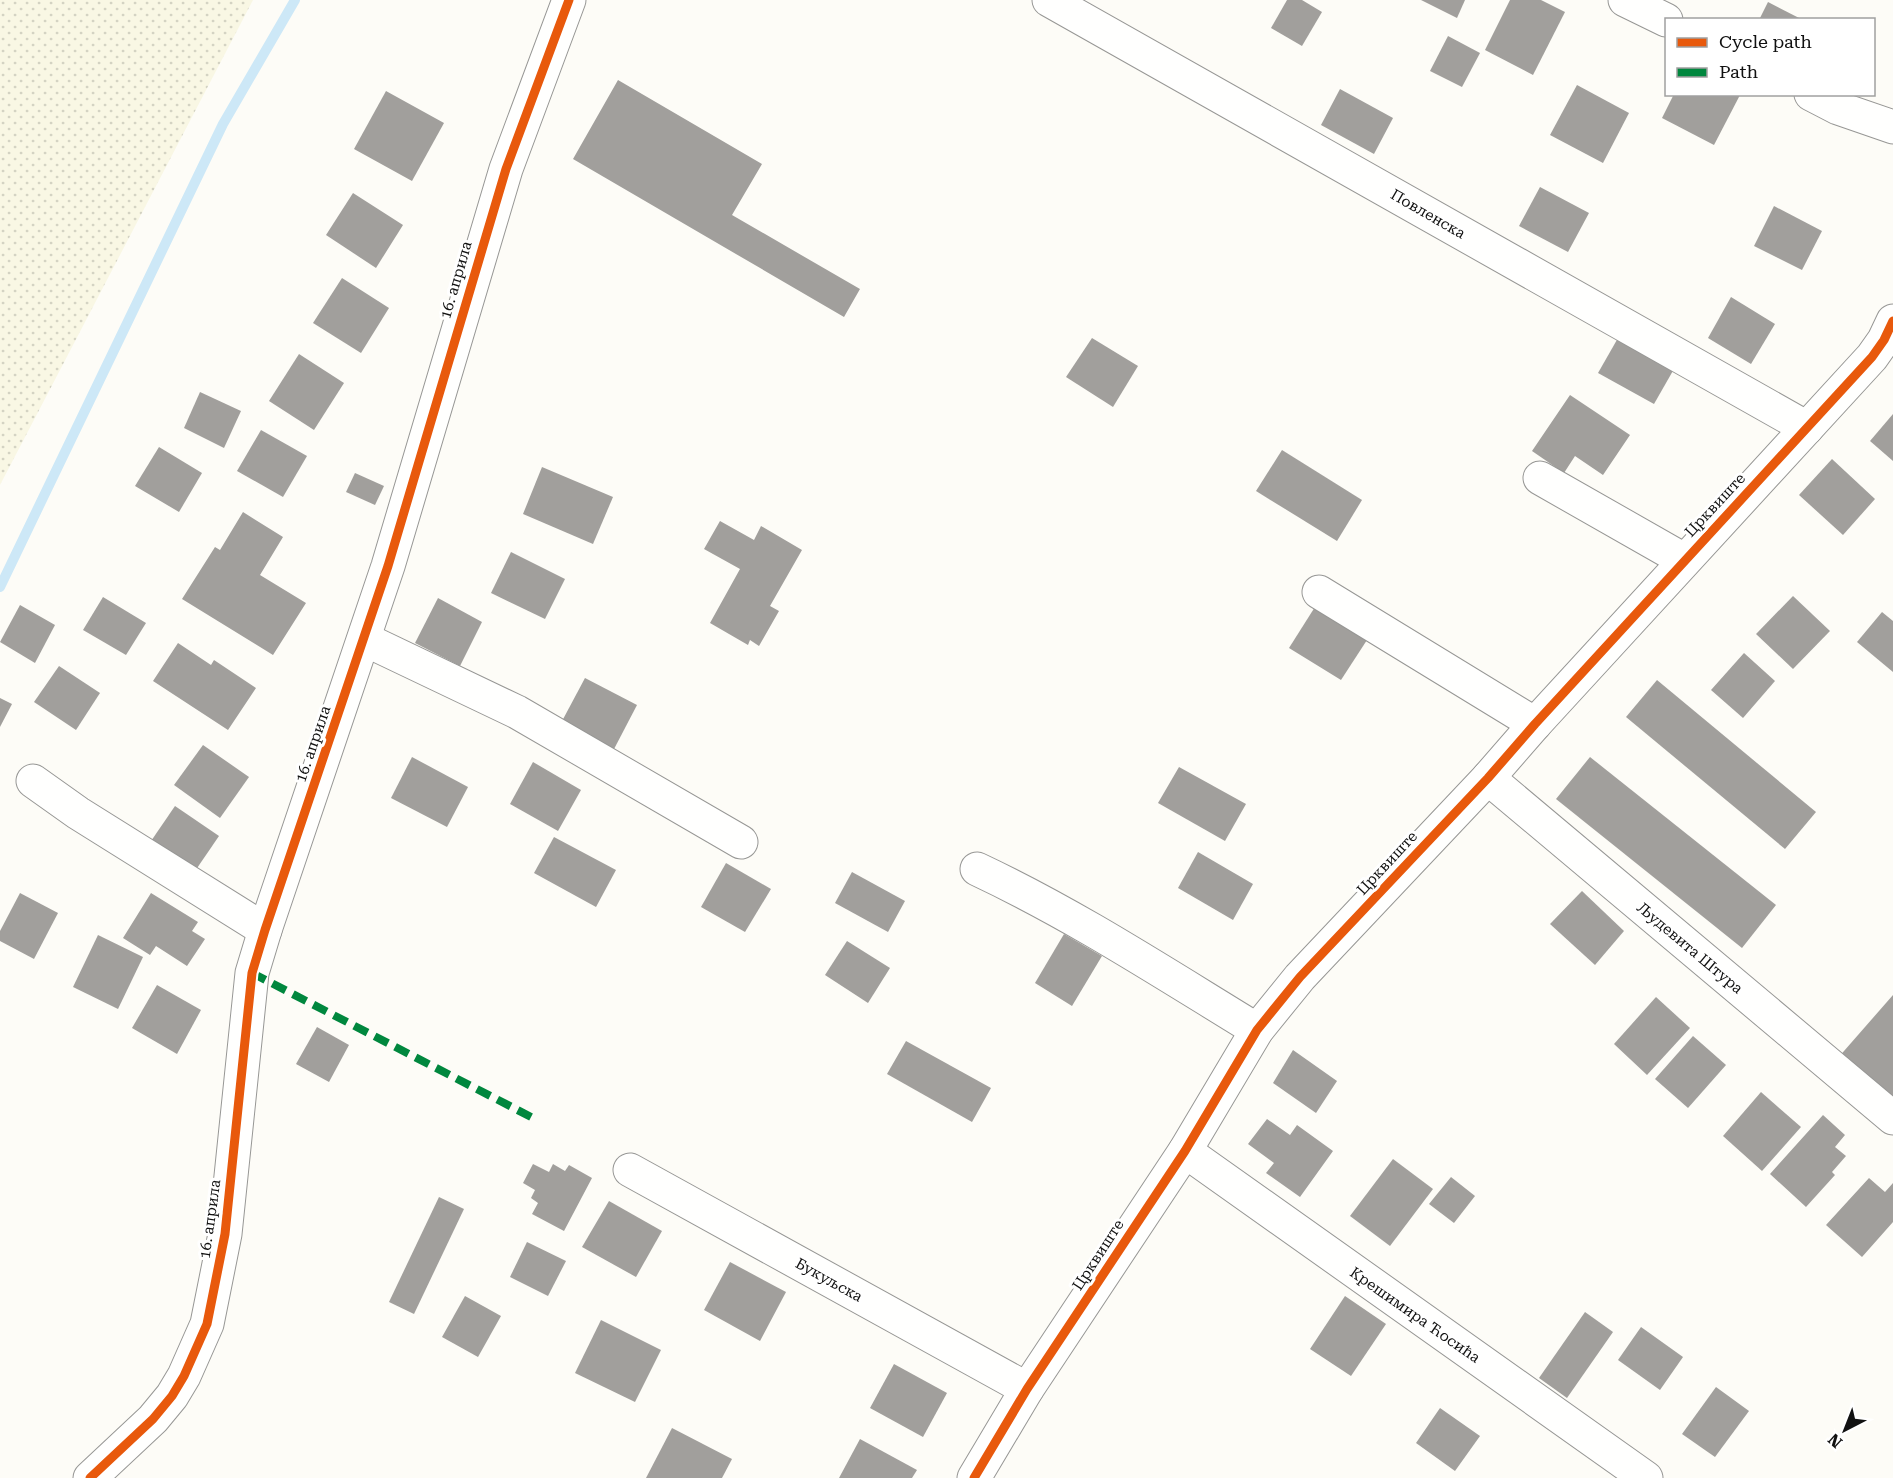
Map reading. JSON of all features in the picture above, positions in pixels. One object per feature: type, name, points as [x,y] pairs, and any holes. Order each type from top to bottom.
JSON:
[{"type":"street","name":"16. априла","points":[[90,1478],[153,1419],[172,1396],[184,1376],[207,1324],[225,1234],[252,974],[264,930],[364,639],[410,494],[506,169],[569,0]]},
{"type":"street","name":"Повленска","points":[[1049,0],[1807,428]]},
{"type":"street","points":[[1625,0],[1665,20]]},
{"type":"street","points":[[1815,96],[1838,108],[1893,127]]},
{"type":"street","name":"Црквиште","points":[[974,1478],[1027,1389],[1185,1151],[1257,1030],[1300,977],[1488,778],[1684,560],[1872,357],[1893,322]]},
{"type":"street","points":[[1540,478],[1684,560]]},
{"type":"street","points":[[1319,592],[1535,724]]},
{"type":"street","points":[[364,639],[517,712],[741,842]]},
{"type":"street","name":"Људевита Штура","points":[[1488,778],[1893,1118]]},
{"type":"street","points":[[33,781],[78,813],[264,930]]},
{"type":"street","points":[[977,869],[1012,885],[1104,936],[1257,1030]]},
{"type":"street","name":"Крешимира Ћосића","points":[[1185,1151],[1646,1478]]},
{"type":"street","name":"Букуљска","points":[[630,1170],[1027,1389]]},
{"type":"shaded area","points":[[0,0],[253,0],[0,485]]},
{"type":"building","points":[[1287,0],[1302,0],[1322,12],[1302,46],[1271,28]]},
{"type":"building","points":[[1421,0],[1465,0],[1457,18]]},
{"type":"building","points":[[1510,0],[1541,0],[1565,12],[1533,75],[1485,50]]},
{"type":"building","points":[[1768,2],[1799,18],[1760,18]]},
{"type":"building","points":[[1448,36],[1480,53],[1462,87],[1430,71]]},
{"type":"building","points":[[618,80],[762,164],[732,215],[860,289],[844,317],[573,159]]},
{"type":"building","points":[[1577,85],[1629,113],[1603,163],[1550,135]]},
{"type":"building","points":[[1340,89],[1393,118],[1374,154],[1321,125]]},
{"type":"building","points":[[386,91],[444,123],[412,181],[354,149]]},
{"type":"building","points":[[1673,96],[1739,96],[1714,145],[1662,118]]},
{"type":"building","points":[[1540,187],[1589,213],[1568,252],[1519,226]]},
{"type":"building","points":[[353,193],[403,225],[376,268],[326,235]]},
{"type":"building","points":[[1774,206],[1822,231],[1802,270],[1754,246]]},
{"type":"building","points":[[342,278],[389,308],[361,353],[313,323]]},
{"type":"building","points":[[1731,297],[1775,324],[1751,364],[1708,338]]},
{"type":"building","points":[[1092,338],[1138,366],[1113,407],[1066,377]]},
{"type":"building","points":[[1618,338],[1674,369],[1654,404],[1598,373]]},
{"type":"building","points":[[299,354],[344,383],[314,430],[269,401]]},
{"type":"building","points":[[200,392],[241,411],[224,448],[184,428]]},
{"type":"building","points":[[1570,395],[1630,435],[1603,475],[1575,456],[1564,473],[1532,451]]},
{"type":"building","points":[[1893,414],[1893,461],[1870,441]]},
{"type":"building","points":[[261,430],[307,456],[283,497],[237,471]]},
{"type":"building","points":[[159,447],[202,473],[179,512],[135,486]]},
{"type":"building","points":[[1282,450],[1362,500],[1337,541],[1256,491]]},
{"type":"building","points":[[1832,459],[1875,499],[1843,535],[1799,495]]},
{"type":"building","points":[[542,467],[613,497],[593,544],[523,514]]},
{"type":"building","points":[[355,473],[384,486],[375,505],[346,492]]},
{"type":"building","points":[[243,512],[283,537],[260,575],[306,603],[273,655],[182,599],[215,547],[220,550]]},
{"type":"building","points":[[720,521],[754,540],[761,526],[802,550],[770,606],[779,611],[759,646],[750,640],[748,645],[710,623],[740,569],[704,549]]},
{"type":"building","points":[[511,552],[565,579],[545,619],[491,593]]},
{"type":"building","points":[[1793,596],[1830,631],[1793,669],[1756,634]]},
{"type":"building","points":[[103,597],[146,623],[126,655],[83,630]]},
{"type":"building","points":[[438,598],[482,622],[460,666],[415,643]]},
{"type":"building","points":[[1320,599],[1367,640],[1341,680],[1289,648]]},
{"type":"building","points":[[20,605],[55,625],[35,663],[0,642]]},
{"type":"building","points":[[1882,612],[1893,621],[1893,672],[1857,642]]},
{"type":"building","points":[[178,643],[211,665],[214,660],[256,688],[228,730],[153,681]]},
{"type":"building","points":[[1744,653],[1775,681],[1743,718],[1711,690]]},
{"type":"building","points":[[59,666],[100,693],[76,730],[34,702]]},
{"type":"building","points":[[585,678],[637,705],[613,751],[561,723]]},
{"type":"building","points":[[1657,680],[1816,812],[1785,849],[1626,717]]},
{"type":"building","points":[[0,698],[12,704],[0,727]]},
{"type":"building","points":[[203,745],[249,777],[220,818],[174,785]]},
{"type":"building","points":[[412,757],[468,787],[447,827],[391,798]]},
{"type":"building","points":[[1590,757],[1776,905],[1742,948],[1556,799]]},
{"type":"building","points":[[533,762],[581,790],[558,831],[510,804]]},
{"type":"building","points":[[1179,767],[1246,804],[1225,841],[1158,803]]},
{"type":"building","points":[[175,806],[219,836],[193,874],[149,844]]},
{"type":"building","points":[[554,837],[616,870],[596,907],[534,873]]},
{"type":"building","points":[[1198,852],[1253,884],[1233,920],[1178,888]]},
{"type":"building","points":[[726,863],[771,889],[745,932],[701,907]]},
{"type":"building","points":[[852,872],[905,901],[888,932],[835,903]]},
{"type":"building","points":[[1582,891],[1624,931],[1595,965],[1550,924]]},
{"type":"building","points":[[20,893],[58,913],[34,959],[0,941],[0,931]]},
{"type":"building","points":[[151,893],[198,922],[192,931],[205,939],[187,966],[156,946],[150,955],[123,938]]},
{"type":"building","points":[[1064,934],[1102,956],[1072,1006],[1035,983]]},
{"type":"building","points":[[98,935],[143,957],[118,1009],[73,987]]},
{"type":"building","points":[[847,941],[890,968],[868,1003],[825,975]]},
{"type":"building","points":[[157,985],[201,1010],[177,1054],[132,1028]]},
{"type":"building","points":[[1893,995],[1893,1106],[1837,1059]]},
{"type":"building","points":[[1656,997],[1690,1028],[1647,1075],[1614,1044]]},
{"type":"building","points":[[317,1027],[349,1045],[329,1082],[296,1064]]},
{"type":"building","points":[[1693,1036],[1726,1065],[1688,1108],[1655,1079]]},
{"type":"building","points":[[906,1041],[991,1088],[972,1122],[887,1074]]},
{"type":"building","points":[[1293,1050],[1337,1081],[1316,1113],[1273,1083]]},
{"type":"building","points":[[1761,1092],[1801,1127],[1762,1171],[1723,1136]]},
{"type":"building","points":[[1823,1115],[1845,1135],[1835,1147],[1846,1156],[1832,1172],[1835,1175],[1806,1207],[1770,1174]]},
{"type":"building","points":[[1267,1119],[1290,1135],[1297,1125],[1333,1151],[1300,1197],[1266,1173],[1274,1163],[1248,1144]]},
{"type":"building","points":[[1393,1159],[1433,1189],[1390,1246],[1350,1216]]},
{"type":"building","points":[[533,1164],[549,1172],[553,1164],[565,1171],[569,1165],[592,1178],[564,1231],[532,1214],[538,1203],[531,1198],[535,1190],[523,1183]]},
{"type":"building","points":[[1451,1177],[1475,1196],[1454,1223],[1429,1204]]},
{"type":"building","points":[[1869,1178],[1885,1192],[1893,1183],[1893,1222],[1862,1257],[1826,1225]]},
{"type":"building","points":[[439,1197],[464,1209],[414,1314],[389,1302]]},
{"type":"building","points":[[609,1201],[662,1231],[636,1277],[582,1247]]},
{"type":"building","points":[[527,1242],[566,1261],[548,1296],[510,1277]]},
{"type":"building","points":[[730,1262],[786,1292],[760,1341],[704,1310]]},
{"type":"building","points":[[465,1296],[501,1316],[478,1357],[442,1337]]},
{"type":"building","points":[[1345,1296],[1386,1324],[1351,1376],[1310,1349]]},
{"type":"building","points":[[1585,1312],[1613,1332],[1567,1398],[1539,1378]]},
{"type":"building","points":[[601,1320],[661,1350],[635,1402],[575,1373]]},
{"type":"building","points":[[1641,1327],[1683,1357],[1660,1390],[1618,1360]]},
{"type":"building","points":[[894,1364],[947,1393],[923,1437],[870,1408]]},
{"type":"building","points":[[1716,1387],[1749,1411],[1715,1457],[1682,1434]]},
{"type":"building","points":[[1440,1408],[1480,1436],[1455,1471],[1416,1443]]},
{"type":"building","points":[[672,1428],[732,1459],[722,1478],[646,1478]]},
{"type":"building","points":[[860,1439],[917,1470],[912,1478],[839,1478]]},
{"type":"waterway","points":[[0,587],[223,124],[295,0]]},
{"type":"marked path","points":[[252,973],[535,1119]]},
{"type":"cycle path","points":[[90,1478],[153,1419],[172,1396],[184,1376],[207,1324],[225,1234],[252,973],[388,566],[506,169],[569,0]]},
{"type":"cycle path","points":[[974,1478],[1027,1389],[1185,1151],[1257,1030],[1300,977],[1488,778],[1872,357],[1893,321]]}]
